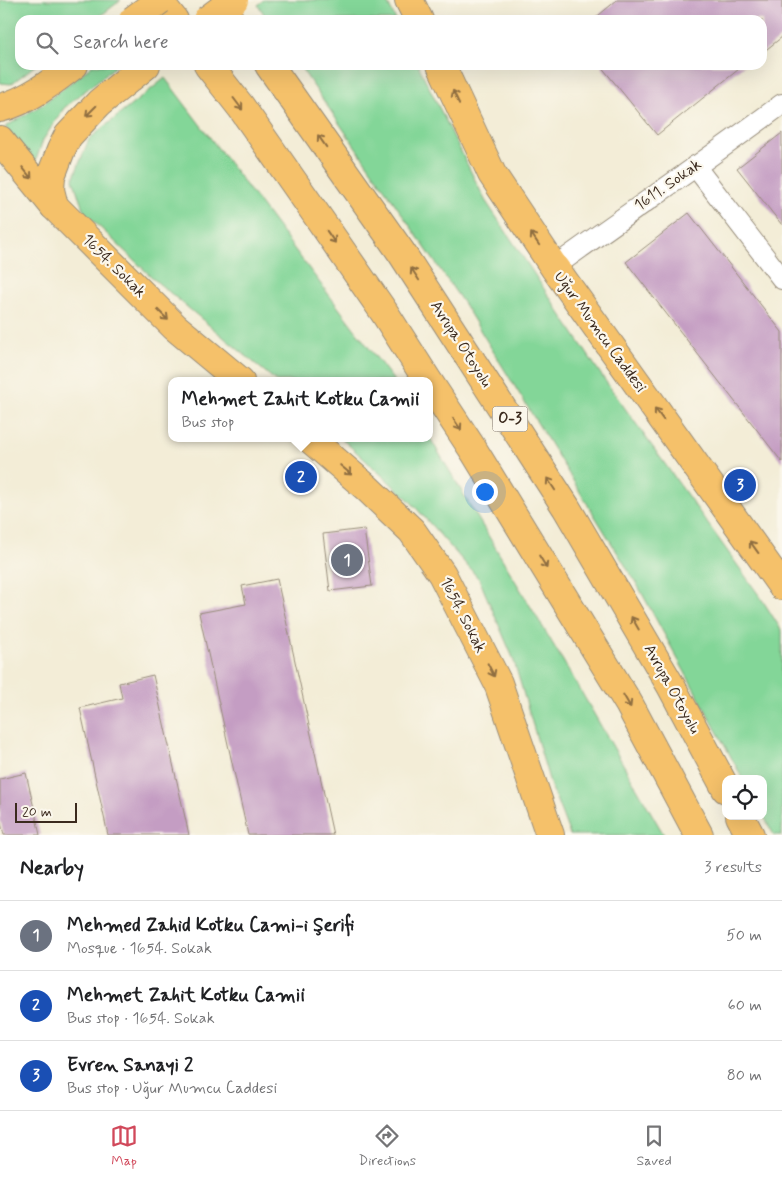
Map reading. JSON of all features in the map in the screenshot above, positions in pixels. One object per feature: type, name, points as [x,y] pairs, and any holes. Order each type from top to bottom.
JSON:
[{"type":"main road","points":[[140,15],[159,0],[170,15]]},
{"type":"main road","points":[[219,0],[230,15]]},
{"type":"main road","points":[[214,15],[234,0]]},
{"type":"main road","points":[[409,0],[416,15]]},
{"type":"main road","points":[[0,108],[29,97],[67,70]]},
{"type":"main road","points":[[212,70],[241,107],[384,312],[426,377]]},
{"type":"main road","name":"Avrupa Otoyolu","points":[[273,70],[401,252],[566,507],[671,686],[722,781]]},
{"type":"main road","name":"Uğur Mumcu Caddesi","points":[[443,70],[492,174],[554,267],[782,586]]},
{"type":"main road","points":[[54,206],[50,190],[51,180],[53,168],[64,143],[98,103],[137,72]]},
{"type":"main road","name":"1654. Sokak","points":[[0,140],[54,206],[175,327],[235,377]]},
{"type":"main road","points":[[433,388],[474,450],[630,704],[699,835]]},
{"type":"main road","name":"1654. Sokak","points":[[314,442],[367,488],[412,531],[442,574],[498,683],[550,835]]},
{"type":"main road","points":[[742,820],[750,835]]},
{"type":"street","name":"1611. Sokak","points":[[554,267],[782,104]]},
{"type":"street","points":[[694,166],[782,279]]},
{"type":"green space","points":[[0,0],[121,0],[102,15],[15,15],[15,70],[29,70],[11,84],[0,83]]},
{"type":"green space","points":[[263,0],[386,0],[394,15],[265,15],[258,5]]},
{"type":"green space","points":[[87,70],[111,70],[64,108],[43,140],[35,163],[5,127],[43,104]]},
{"type":"green space","points":[[302,70],[420,70],[485,200],[604,379],[761,598],[782,631],[782,835],[774,835],[766,820],[767,775],[741,775],[638,586],[464,304]]},
{"type":"green space","points":[[165,78],[391,377],[271,377],[156,281],[84,212],[73,179],[89,139]]},
{"type":"green space","points":[[345,442],[432,442],[575,681],[664,835],[570,835],[550,783],[513,658],[479,579],[410,501]]},
{"type":"building","points":[[617,0],[782,0],[782,37],[767,49],[767,15],[599,15]]},
{"type":"building","points":[[604,70],[738,70],[657,135]]},
{"type":"building","points":[[782,133],[782,225],[737,168]]},
{"type":"building","points":[[689,213],[782,332],[782,462],[626,262]]},
{"type":"building","points":[[364,529],[372,586],[330,591],[323,534]]},
{"type":"building","points":[[277,579],[333,835],[248,835],[199,613],[246,604],[242,586]]},
{"type":"building","points":[[153,675],[189,835],[108,835],[80,708],[122,698],[119,683]]},
{"type":"building","points":[[26,773],[40,835],[4,835],[0,819],[0,779]]},
{"type":"place","name":"Mehmet Zahit Kotku Camii","points":[[301,477]]},
{"type":"place","name":"Evren Sanayi 2","points":[[740,485]]},
{"type":"place","name":"Mehmed Zahid Kotku Cami-i Şerifi","points":[[347,560]]}]
